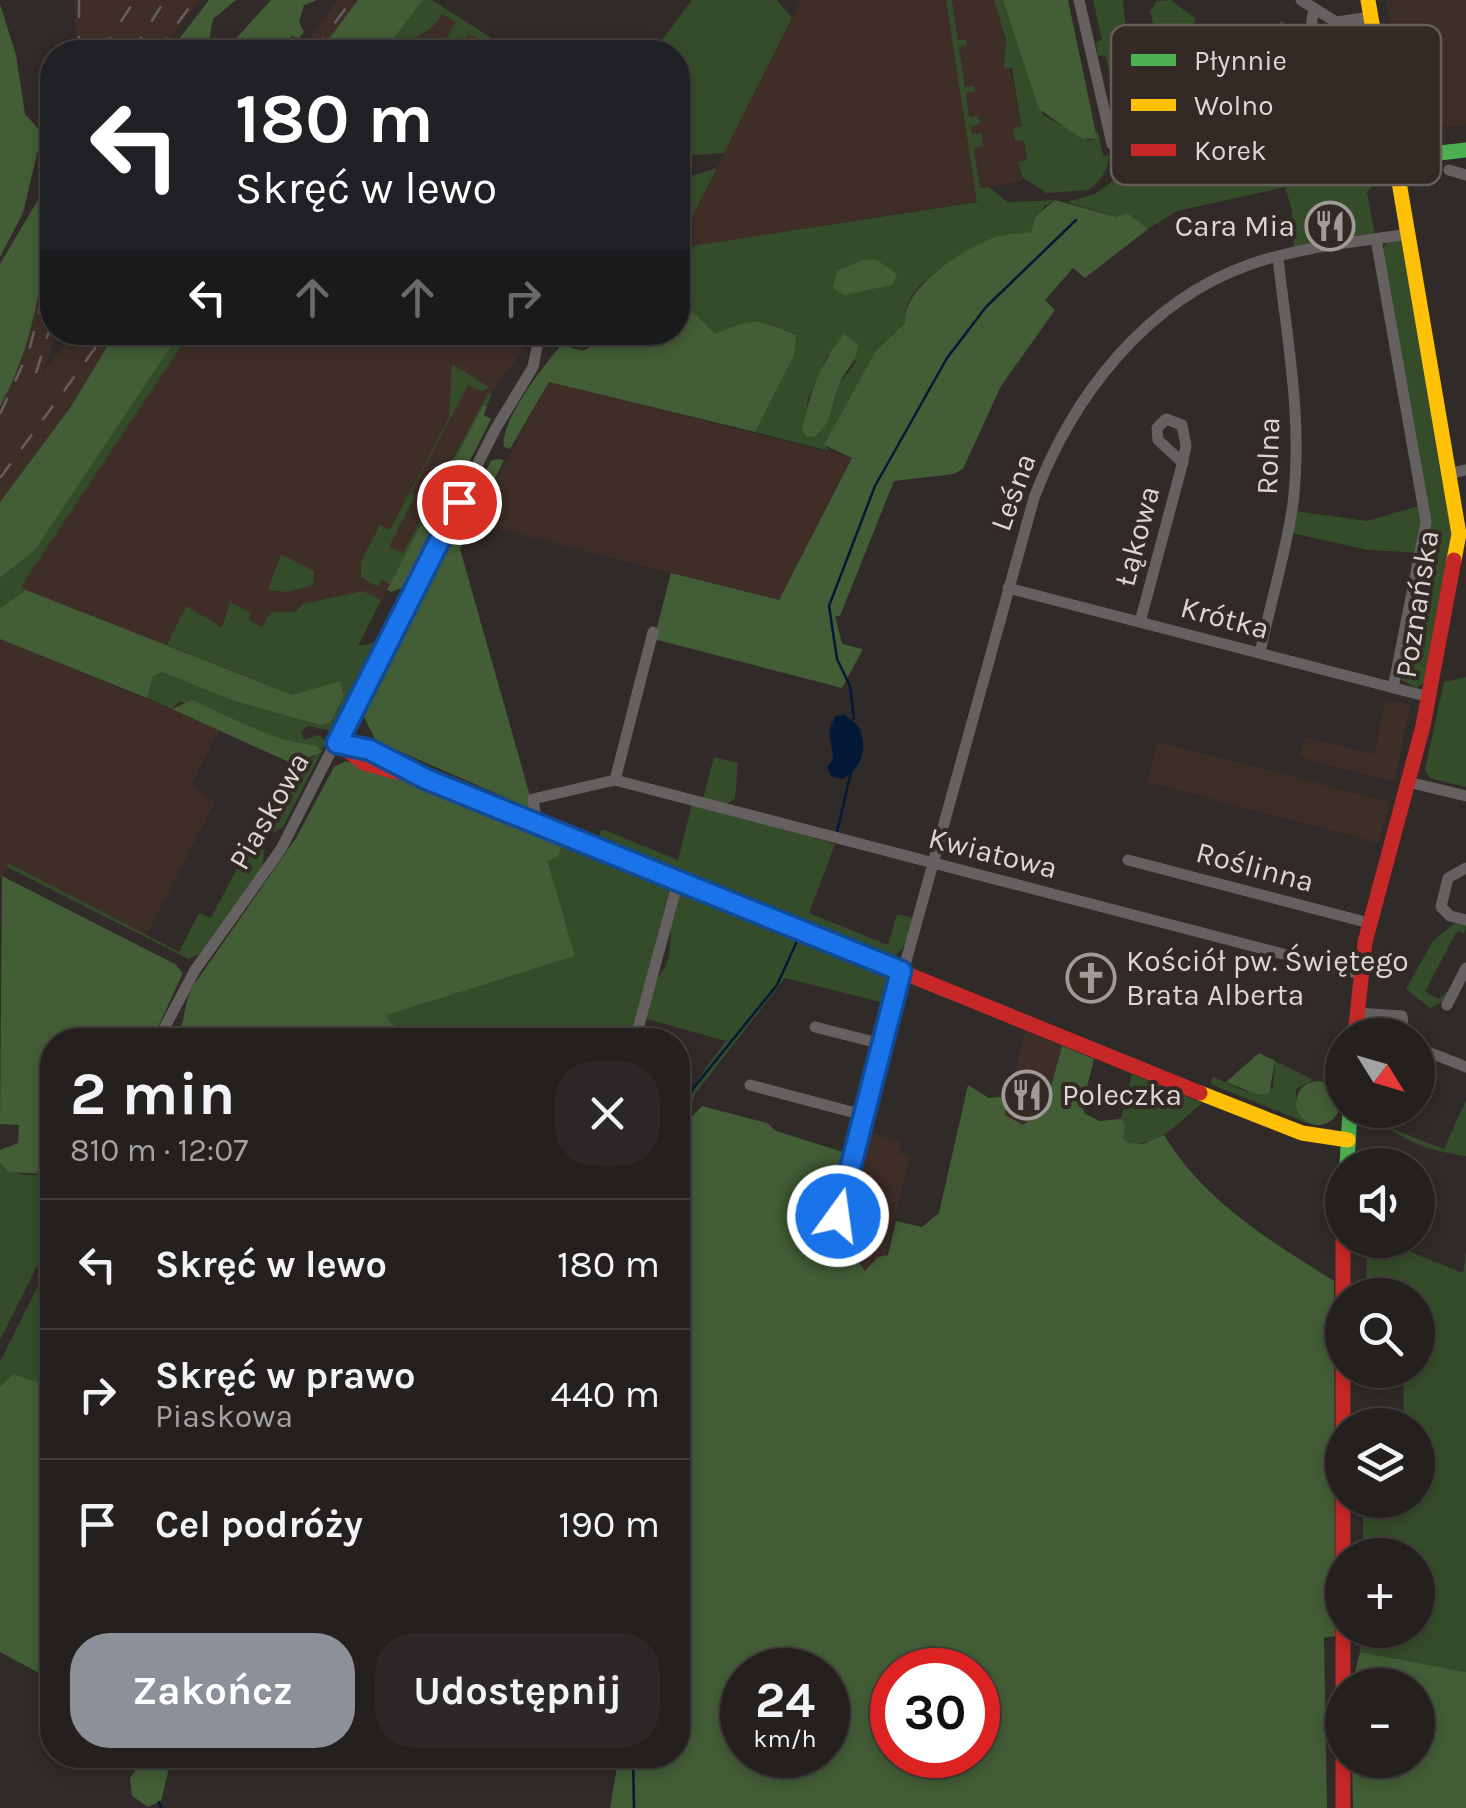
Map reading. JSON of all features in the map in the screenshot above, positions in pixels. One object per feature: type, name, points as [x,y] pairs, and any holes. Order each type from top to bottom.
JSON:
[{"type":"street","points":[[1080,0],[1111,140]]},
{"type":"street","points":[[1300,0],[1336,22],[1369,8]]},
{"type":"street","points":[[1311,25],[1314,10]]},
{"type":"street","points":[[1441,153],[1466,150]]},
{"type":"street","points":[[1449,170],[1466,176]]},
{"type":"street","name":"Poznańska","points":[[1356,1018],[1369,922],[1429,697],[1458,554],[1459,472],[1400,185]]},
{"type":"street","name":"Leśna","points":[[838,1216],[1008,588],[1042,476],[1072,419],[1109,366],[1173,305],[1238,270],[1278,258],[1408,234]]},
{"type":"street","points":[[1376,239],[1426,522],[1393,688]]},
{"type":"street","name":"Rolna","points":[[1260,653],[1288,529],[1296,450],[1292,356],[1278,258]]},
{"type":"street","name":"Piaskowa","points":[[164,1028],[195,970],[280,849],[502,415],[533,367],[537,345]]},
{"type":"street","name":"Łąkowa","points":[[1140,622],[1182,463]]},
{"type":"street","name":"Krótka","points":[[1008,588],[1429,697]]},
{"type":"street","points":[[615,780],[654,632]]},
{"type":"street","points":[[337,743],[370,750],[426,779],[537,825],[1294,1130],[1348,1140]]},
{"type":"street","name":"Kwiatowa","points":[[537,825],[533,800],[615,780],[1360,974]]},
{"type":"street","points":[[1408,782],[1466,796]]},
{"type":"street","name":"Roślinna","points":[[1128,860],[1369,922]]},
{"type":"street","points":[[1466,868],[1448,878],[1442,907],[1446,914],[1466,920]]},
{"type":"street","points":[[638,1028],[678,882]]},
{"type":"street","points":[[1446,1005],[1466,968]]},
{"type":"street","points":[[1356,1013],[1402,1018]]},
{"type":"street","points":[[816,1027],[882,1044]]},
{"type":"street","points":[[1435,1055],[1466,1067]]},
{"type":"street","points":[[750,1086],[863,1115]]},
{"type":"street","points":[[1348,1148],[1349,1128]]},
{"type":"street","points":[[1342,1668],[1344,1258]]},
{"type":"street","points":[[1343,1778],[1343,1808]]},
{"type":"shaded area","points":[[74,0],[200,0],[169,40],[71,40],[76,39]]},
{"type":"shaded area","points":[[338,0],[358,0],[328,40],[308,40]]},
{"type":"shaded area","points":[[423,0],[432,0],[494,40],[392,40]]},
{"type":"shaded area","points":[[801,0],[946,0],[978,201],[691,247],[690,221]]},
{"type":"shaded area","points":[[952,0],[997,0],[1027,160],[1018,162],[1022,181],[980,189]]},
{"type":"shaded area","points":[[1386,0],[1466,0],[1466,125],[1441,127],[1441,25],[1390,25]]},
{"type":"shaded area","points":[[40,286],[40,345],[52,345],[42,375],[64,345],[109,345],[70,408],[0,502],[0,404],[30,331]]},
{"type":"shaded area","points":[[172,345],[527,345],[489,396],[340,681],[293,695],[12,585]]},
{"type":"shaded area","points":[[549,382],[852,458],[779,600],[473,522]]},
{"type":"shaded area","points":[[0,639],[220,729],[191,785],[215,802],[146,936],[9,863],[0,880]]},
{"type":"shaded area","points":[[1386,700],[1410,705],[1395,782],[1299,757],[1305,737],[1374,754]]},
{"type":"shaded area","points":[[1158,742],[1390,802],[1379,843],[1147,782]]},
{"type":"shaded area","points":[[1025,1031],[1062,1046],[1002,1275],[953,1315]]},
{"type":"shaded area","points":[[863,1131],[902,1142],[899,1153],[911,1156],[852,1381],[813,1324]]},
{"type":"green space","points":[[209,0],[236,0],[213,19],[209,40],[178,40]]},
{"type":"green space","points":[[271,0],[317,0],[304,5],[299,22],[304,32],[299,38],[235,40]]},
{"type":"green space","points":[[358,0],[423,0],[392,40],[328,40]]},
{"type":"green space","points":[[423,0],[432,0],[494,40],[481,40],[469,34],[465,40],[445,40],[456,22],[442,14],[412,40],[392,40]]},
{"type":"green space","points":[[692,0],[777,0],[792,18],[724,153],[690,155],[690,40],[662,40]]},
{"type":"green space","points":[[946,0],[952,0],[958,40],[966,40],[967,45],[959,47],[965,87],[974,86],[975,91],[966,93],[969,117],[978,116],[980,124],[971,126],[972,134],[981,133],[983,146],[974,148],[980,188],[989,187],[1007,202],[1055,200],[1044,206],[1031,232],[973,250],[932,274],[917,289],[907,306],[905,323],[875,352],[825,445],[829,451],[755,432],[794,356],[796,335],[755,322],[715,334],[690,310],[690,236],[692,246],[977,202]],"holes":[[[828,354],[857,361],[802,431],[808,399]]]},
{"type":"green space","points":[[994,0],[1003,0],[1043,115],[1090,141],[1098,131],[1103,156],[1109,155],[1105,171],[1088,190],[1046,193],[1022,177],[1018,162],[1027,160],[1024,140],[1015,141],[1013,128],[1021,126],[1012,68],[1004,69],[1006,40]]},
{"type":"green space","points":[[1003,0],[1068,0],[1097,138],[1082,139],[1039,109]]},
{"type":"green space","points":[[1093,0],[1123,0],[1125,25],[1111,25],[1111,75],[1105,55],[1098,56],[1096,42],[1102,40]]},
{"type":"green space","points":[[1171,0],[1196,19],[1193,25],[1153,25],[1150,11],[1157,1]]},
{"type":"green space","points":[[0,4],[16,55],[25,114],[40,131],[40,141],[23,213],[0,257]]},
{"type":"green space","points":[[717,168],[690,221],[690,176]]},
{"type":"green space","points":[[1111,182],[1374,185],[1367,192],[1375,235],[1334,242],[1333,236],[1343,233],[1340,218],[1323,221],[1331,243],[1294,250],[1292,210],[1285,187],[1177,211],[1148,229],[1127,214],[1116,217],[1067,202],[1095,194]]},
{"type":"green space","points":[[40,197],[39,290],[22,358],[0,406],[0,264]]},
{"type":"green space","points":[[1055,200],[1116,217],[1127,213],[1148,229],[1085,278],[1073,268],[1045,300],[1055,310],[1001,386],[963,469],[954,474],[894,481],[840,616],[835,616],[842,644],[863,649],[842,688],[654,639],[671,573],[779,600],[852,458],[824,445],[875,352],[905,323],[913,297],[936,272],[980,243],[1031,232],[1036,216]]},
{"type":"green space","points":[[1387,242],[1402,242],[1453,538],[1426,682],[1416,688],[1400,679],[1428,545],[1430,515],[1383,249]]},
{"type":"green space","points":[[863,260],[877,260],[897,274],[892,285],[844,295],[833,288],[837,271]]},
{"type":"green space","points":[[690,309],[715,334],[755,322],[796,335],[794,356],[755,432],[549,382],[510,449],[504,447],[508,423],[535,378],[562,345],[583,351],[594,345],[690,345]]},
{"type":"green space","points":[[844,334],[858,344],[855,357],[838,387],[826,424],[816,436],[807,437],[802,431],[812,392],[828,356]]},
{"type":"green space","points":[[108,345],[172,345],[35,550],[0,578],[0,502],[70,408]]},
{"type":"green space","points":[[172,345],[182,345],[21,587],[26,590],[0,608],[0,578],[35,550]]},
{"type":"green space","points":[[452,364],[490,388],[481,391],[468,385],[411,493],[415,496],[389,547],[403,553],[491,393],[489,402],[390,584],[382,580],[378,587],[361,577],[361,562],[380,525],[390,530],[449,418]]},
{"type":"green space","points":[[483,406],[487,406],[484,415],[491,419],[407,586],[387,590]]},
{"type":"green space","points":[[504,460],[460,549],[534,810],[376,741],[362,713],[491,461]]},
{"type":"green space","points":[[1422,505],[1419,553],[1368,550],[1291,533],[1295,511],[1367,521]]},
{"type":"green space","points":[[281,554],[314,571],[313,585],[288,592],[268,590]]},
{"type":"green space","points":[[26,590],[293,695],[340,681],[344,696],[330,723],[319,725],[231,700],[162,672],[153,677],[147,698],[0,639],[0,608]]},
{"type":"green space","points":[[363,591],[381,600],[358,646],[379,642],[332,731],[308,726],[301,732],[304,740],[318,735],[327,741],[283,827],[272,833],[259,829],[293,764],[315,757],[312,744],[299,747],[180,701],[172,709],[147,698],[153,677],[162,672],[231,700],[318,725],[330,723],[293,695],[167,645],[186,606],[222,627],[230,602],[251,613],[248,620],[262,627],[271,612],[295,612],[303,604]]},
{"type":"green space","points":[[1466,677],[1466,787],[1430,778],[1425,770],[1444,682]]},
{"type":"green space","points":[[192,700],[269,734],[316,745],[322,752],[293,764],[172,709]]},
{"type":"green space","points":[[714,757],[738,763],[735,799],[722,807],[703,798]]},
{"type":"green space","points":[[346,761],[434,789],[562,845],[558,856],[548,861],[575,956],[387,1015],[397,1028],[180,1028],[193,986],[296,838],[334,767]]},
{"type":"green space","points":[[692,804],[835,844],[809,913],[888,945],[897,914],[913,918],[907,943],[895,956],[599,836],[602,829],[678,860]]},
{"type":"green space","points":[[252,840],[264,850],[263,865],[199,954],[189,959],[7,867],[8,863],[179,952],[199,913],[211,918]]},
{"type":"green space","points":[[562,845],[670,887],[634,1028],[397,1028],[388,1021],[387,1015],[575,956],[548,860]]},
{"type":"green space","points":[[2,876],[175,964],[183,973],[158,1028],[40,1028],[40,1174],[9,1172],[0,1163],[0,1150],[18,1143],[19,1125],[0,1124]]},
{"type":"green space","points":[[683,890],[895,977],[888,1004],[785,978],[695,1094],[690,1109],[690,1095],[726,1041],[643,1018],[655,976],[660,975],[669,955],[677,899]]},
{"type":"green space","points":[[1455,923],[1466,926],[1464,934],[1458,931],[1454,936],[1425,992],[1439,999],[1448,991],[1442,1002],[1430,1008],[1406,989],[1433,941]]},
{"type":"green space","points":[[1062,1046],[1094,1059],[1082,1107],[1085,1114],[1100,1121],[1121,1119],[1125,1125],[1123,1138],[1128,1143],[1143,1144],[1164,1135],[1180,1159],[1219,1200],[1329,1278],[1325,1278],[1325,1388],[1334,1388],[1334,1408],[1325,1408],[1325,1518],[1335,1518],[1335,1538],[1325,1538],[1327,1808],[610,1808],[617,1768],[690,1768],[690,1119],[702,1106],[767,1123],[776,1131],[846,1153],[831,1245],[853,1254],[865,1271],[878,1257],[888,1255],[896,1221],[922,1227],[939,1213],[968,1085],[989,1098],[1009,1096],[1005,1115],[1023,1125],[1045,1110]]},
{"type":"green space","points":[[1259,1053],[1275,1061],[1269,1094],[1256,1094],[1226,1082]]},
{"type":"green space","points":[[1275,1061],[1313,1080],[1296,1089],[1296,1103],[1310,1124],[1210,1084],[1213,1077],[1247,1092],[1273,1088]]},
{"type":"green space","points":[[1132,1074],[1202,1103],[1159,1137],[1128,1143],[1122,1138],[1121,1119]]},
{"type":"green space","points":[[1325,1083],[1325,1123],[1318,1125],[1302,1119],[1296,1103],[1302,1087]]},
{"type":"green space","points":[[1466,1100],[1466,1156],[1426,1147],[1390,1128],[1444,1149]]},
{"type":"green space","points":[[0,1163],[24,1175],[40,1175],[40,1260],[0,1340]]},
{"type":"green space","points":[[1466,1251],[1466,1672],[1360,1652],[1360,1648],[1435,1648],[1435,1538],[1363,1538],[1363,1518],[1435,1518],[1435,1408],[1404,1408],[1403,1388],[1435,1388],[1435,1278],[1366,1278],[1367,1258],[1425,1258],[1463,1273]]},
{"type":"green space","points":[[40,1282],[40,1383],[15,1374],[0,1387],[0,1362]]},
{"type":"green space","points":[[14,1374],[40,1383],[40,1674],[0,1652],[0,1387]]},
{"type":"green space","points":[[1360,1652],[1466,1672],[1466,1808],[1353,1808],[1352,1778],[1435,1778],[1435,1668],[1356,1668]]},
{"type":"green space","points":[[137,1768],[169,1768],[161,1801],[148,1807],[132,1796],[130,1778]]},
{"type":"water","points":[[844,715],[859,729],[863,748],[857,766],[841,779],[831,776],[827,767],[833,759],[829,730],[835,716]]},
{"type":"waterway","points":[[854,719],[850,686],[837,659],[829,606],[875,486],[947,358],[986,307],[1076,220]]},
{"type":"waterway","points":[[837,832],[851,772]]},
{"type":"waterway","points":[[690,1098],[692,1090],[777,985],[798,939]]},
{"type":"waterway","points":[[633,1768],[634,1808]]},
{"type":"waterway","points":[[159,1802],[161,1808]]},
{"type":"railway","points":[[79,0],[79,40]]},
{"type":"railway","points":[[109,40],[135,0]]},
{"type":"railway","points":[[140,40],[165,0]]},
{"type":"railway","points":[[165,40],[195,0]]},
{"type":"railway","points":[[322,40],[352,0]]},
{"type":"railway","points":[[0,414],[29,351],[40,308]]},
{"type":"railway","points":[[36,373],[45,345]]},
{"type":"railway","points":[[0,478],[97,345]]},
{"type":"traffic: fast","points":[[1441,153],[1466,150]]},
{"type":"traffic: fast","points":[[1348,1148],[1349,1128]]},
{"type":"traffic: slow","points":[[1368,0],[1372,25]]},
{"type":"traffic: slow","points":[[1400,185],[1459,534],[1454,560]]},
{"type":"traffic: slow","points":[[337,743],[370,750],[425,779],[700,890]]},
{"type":"traffic: slow","points":[[1200,1093],[1302,1133],[1348,1140]]},
{"type":"traffic: jam","points":[[1357,1018],[1365,942],[1423,726],[1454,560]]},
{"type":"traffic: jam","points":[[342,746],[364,763],[397,772]]},
{"type":"traffic: jam","points":[[700,890],[1200,1093]]},
{"type":"traffic: jam","points":[[1343,1258],[1343,1668]]},
{"type":"traffic: jam","points":[[1343,1778],[1343,1808]]},
{"type":"place","name":"Cara Mia","points":[[1330,226]]},
{"type":"place","name":"Kościół pw. Świętego Brata Alberta","points":[[1091,978]]},
{"type":"place","name":"Poleczka","points":[[1027,1095]]},
{"type":"route","points":[[459,502],[337,743],[370,750],[426,779],[901,971],[838,1216]]}]
